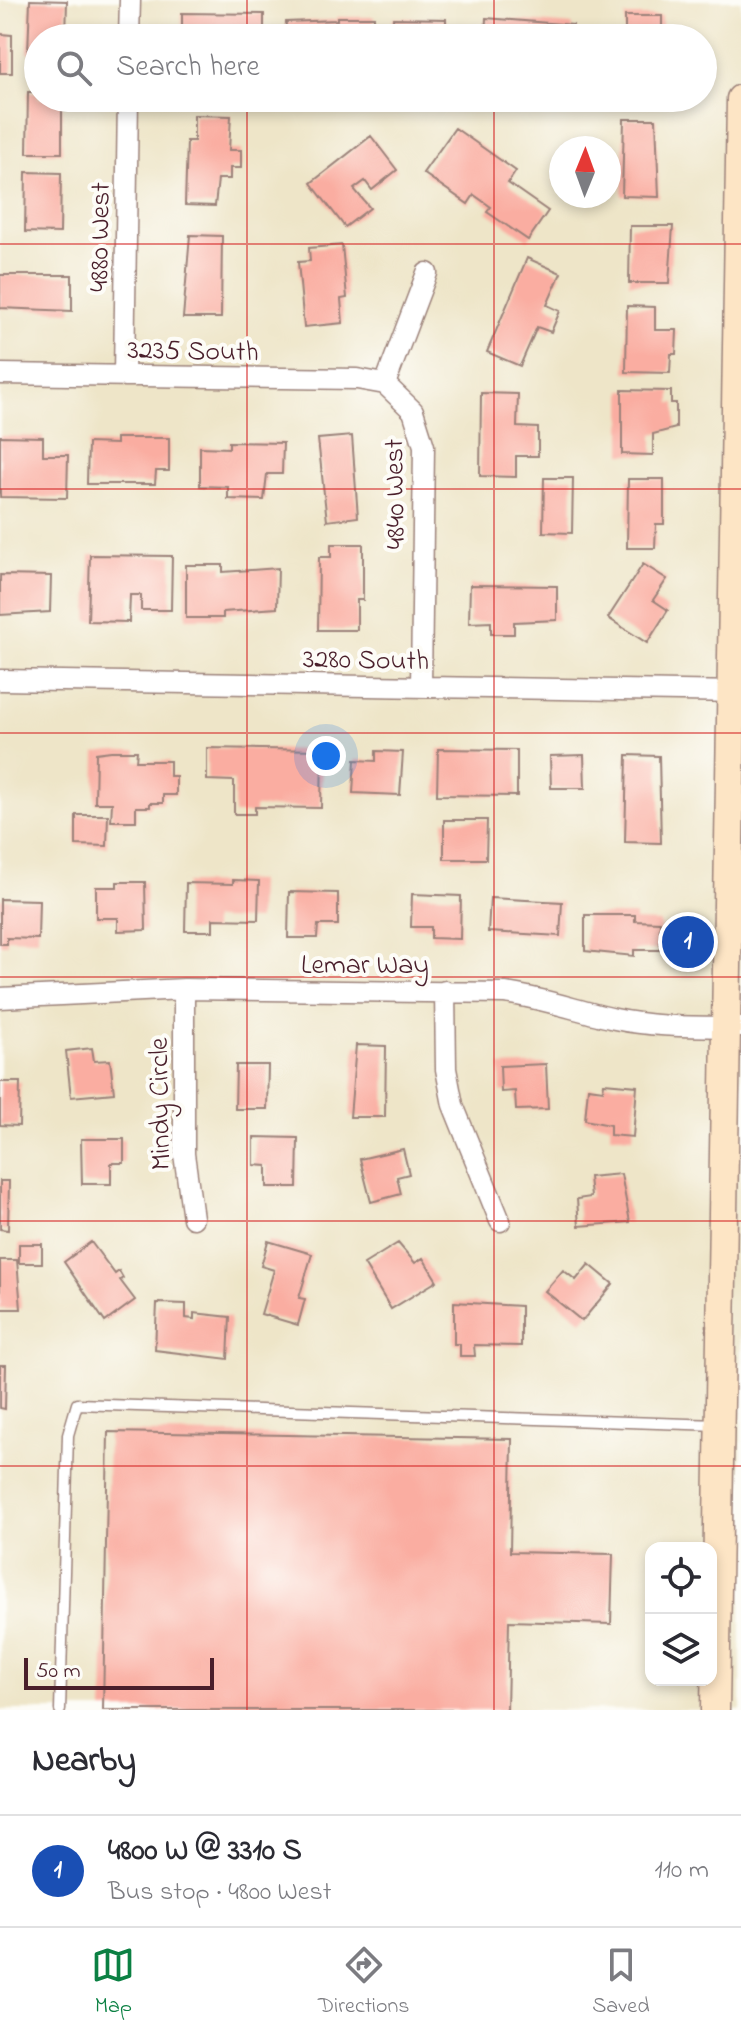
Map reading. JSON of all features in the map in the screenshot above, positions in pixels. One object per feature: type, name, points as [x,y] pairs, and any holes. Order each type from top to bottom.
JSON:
[{"type":"main road","points":[[715,1710],[720,1425],[734,1027],[741,99]]},
{"type":"street","points":[[129,24],[130,0]]},
{"type":"street","name":"4880 West","points":[[124,376],[128,112]]},
{"type":"street","points":[[385,384],[427,273]]},
{"type":"street","name":"3235 South","points":[[0,374],[357,379],[385,384]]},
{"type":"street","name":"4840 West","points":[[385,384],[413,411],[424,446],[421,687]]},
{"type":"street","name":"3280 South","points":[[0,680],[736,692]]},
{"type":"street","name":"Lemar Way","points":[[0,998],[184,989],[445,991],[536,997],[616,1019],[661,1026],[734,1027]]},
{"type":"street","name":"Mindy Circle","points":[[184,989],[184,1154],[193,1218]]},
{"type":"street","points":[[445,991],[446,1069],[453,1105],[500,1221]]},
{"type":"lane","points":[[60,1710],[68,1435],[77,1404],[720,1425]]},
{"type":"building","points":[[30,0],[67,1],[66,24],[29,24]]},
{"type":"building","points":[[182,13],[264,14],[264,24],[182,24]]},
{"type":"building","points":[[625,16],[662,16],[662,24],[625,24]]},
{"type":"building","points":[[337,17],[374,17],[374,24],[286,24],[286,22],[337,20]]},
{"type":"building","points":[[393,18],[446,19],[446,24],[393,24]]},
{"type":"building","points":[[486,18],[561,24],[486,24]]},
{"type":"building","points":[[0,34],[12,35],[12,73],[0,73]]},
{"type":"building","points":[[28,112],[62,112],[62,153],[27,153]]},
{"type":"building","points":[[194,115],[231,116],[229,150],[241,150],[241,168],[230,168],[230,179],[218,179],[215,206],[185,205],[187,141],[194,141]]},
{"type":"building","points":[[624,119],[656,119],[659,197],[622,196]]},
{"type":"building","points":[[455,128],[516,171],[508,183],[548,211],[528,240],[487,212],[491,207],[474,195],[468,204],[423,173]]},
{"type":"building","points":[[371,136],[397,170],[372,190],[365,181],[354,189],[370,208],[345,227],[311,183]]},
{"type":"building","points":[[26,172],[61,173],[60,233],[25,232]]},
{"type":"building","points":[[630,226],[673,226],[669,283],[629,283]]},
{"type":"building","points":[[190,235],[222,236],[221,318],[183,318]]},
{"type":"building","points":[[342,245],[347,298],[341,299],[343,323],[304,327],[298,262],[310,261],[309,248]]},
{"type":"building","points":[[527,258],[561,273],[547,305],[560,311],[551,332],[537,327],[520,366],[487,352]]},
{"type":"building","points":[[0,275],[72,275],[72,311],[0,308]]},
{"type":"building","points":[[627,306],[655,307],[655,330],[677,330],[676,354],[671,354],[670,373],[626,372]]},
{"type":"building","points":[[622,390],[671,391],[671,403],[676,403],[676,428],[653,434],[653,455],[622,454]]},
{"type":"building","points":[[481,393],[518,394],[517,427],[538,428],[538,456],[516,456],[516,477],[480,476]]},
{"type":"building","points":[[0,436],[43,437],[43,455],[68,455],[67,498],[0,497]]},
{"type":"building","points":[[352,436],[358,517],[327,521],[318,439]]},
{"type":"building","points":[[116,438],[169,438],[169,471],[156,471],[155,484],[87,484],[88,443],[116,444]]},
{"type":"building","points":[[229,442],[283,443],[282,474],[267,474],[264,500],[228,499],[228,487],[200,486],[200,447],[229,448]]},
{"type":"building","points":[[544,478],[573,478],[572,533],[543,532]]},
{"type":"building","points":[[628,479],[664,479],[664,524],[656,524],[655,548],[627,548]]},
{"type":"building","points":[[331,544],[363,544],[363,600],[357,600],[357,630],[318,630],[319,557],[331,557]]},
{"type":"building","points":[[90,555],[172,556],[171,610],[141,610],[141,595],[130,595],[129,622],[88,621]]},
{"type":"building","points":[[643,564],[667,579],[653,600],[668,610],[647,643],[608,618]]},
{"type":"building","points":[[186,565],[223,565],[223,572],[278,568],[277,608],[223,612],[223,618],[186,618]]},
{"type":"building","points":[[0,575],[51,576],[50,612],[0,615]]},
{"type":"building","points":[[470,585],[557,586],[557,620],[514,622],[514,634],[491,634],[491,622],[469,623]]},
{"type":"building","points":[[207,748],[322,750],[321,808],[255,807],[255,814],[234,814],[234,781],[207,780]]},
{"type":"building","points":[[438,749],[517,750],[517,796],[437,795]]},
{"type":"building","points":[[137,751],[136,761],[170,761],[170,776],[176,776],[176,795],[163,795],[163,803],[150,803],[150,807],[136,807],[136,821],[111,821],[112,803],[95,803],[96,753]]},
{"type":"building","points":[[376,751],[403,752],[400,795],[353,793],[355,760],[376,761]]},
{"type":"building","points":[[584,755],[585,788],[551,788],[550,756]]},
{"type":"building","points":[[627,755],[659,756],[661,843],[625,842]]},
{"type":"building","points":[[76,815],[108,815],[107,846],[76,845]]},
{"type":"building","points":[[444,820],[487,820],[486,859],[444,859]]},
{"type":"building","points":[[233,880],[259,881],[258,920],[213,919],[213,931],[185,931],[186,883],[233,884]]},
{"type":"building","points":[[117,882],[145,882],[146,930],[118,931],[118,918],[96,918],[96,887],[117,887]]},
{"type":"building","points":[[289,892],[338,893],[338,925],[318,925],[317,938],[288,938]]},
{"type":"building","points":[[412,894],[461,896],[460,939],[431,938],[431,927],[411,927]]},
{"type":"building","points":[[490,898],[562,902],[560,936],[488,932]]},
{"type":"building","points":[[0,899],[39,900],[38,939],[7,938],[7,944],[0,944]]},
{"type":"building","points":[[585,915],[635,915],[635,921],[660,922],[660,950],[634,950],[634,956],[585,951]]},
{"type":"building","points":[[356,1045],[386,1046],[385,1117],[350,1117]]},
{"type":"building","points":[[92,1048],[94,1061],[110,1060],[114,1093],[71,1097],[66,1051]]},
{"type":"building","points":[[546,1064],[548,1109],[516,1110],[515,1091],[501,1092],[500,1066]]},
{"type":"building","points":[[236,1065],[268,1065],[267,1109],[235,1109]]},
{"type":"building","points":[[0,1082],[20,1082],[19,1126],[0,1125]]},
{"type":"building","points":[[604,1083],[637,1086],[633,1137],[610,1135],[610,1125],[585,1120],[588,1088],[603,1090]]},
{"type":"building","points":[[254,1137],[298,1138],[297,1187],[267,1187],[267,1166],[254,1165]]},
{"type":"building","points":[[81,1139],[124,1139],[124,1163],[111,1163],[111,1184],[82,1184]]},
{"type":"building","points":[[403,1149],[409,1174],[397,1177],[401,1194],[371,1202],[360,1159]]},
{"type":"building","points":[[621,1174],[630,1222],[579,1226],[577,1199],[591,1197],[589,1177]]},
{"type":"building","points":[[0,1181],[9,1181],[8,1230],[0,1229]]},
{"type":"building","points":[[268,1241],[312,1254],[299,1298],[305,1299],[298,1325],[261,1314],[274,1270],[261,1266]]},
{"type":"building","points":[[91,1242],[115,1274],[119,1271],[123,1278],[120,1280],[135,1300],[105,1322],[64,1262]]},
{"type":"building","points":[[398,1243],[415,1263],[423,1258],[437,1281],[391,1309],[364,1264]]},
{"type":"building","points":[[19,1244],[42,1244],[42,1263],[19,1263]]},
{"type":"building","points":[[0,1260],[17,1260],[21,1309],[0,1309]]},
{"type":"building","points":[[589,1264],[613,1284],[582,1321],[545,1291],[563,1270],[576,1280]]},
{"type":"building","points":[[454,1302],[521,1306],[521,1346],[474,1345],[475,1356],[460,1356],[460,1344],[454,1344]]},
{"type":"building","points":[[157,1303],[186,1304],[186,1318],[194,1319],[194,1313],[230,1317],[228,1359],[155,1350]]},
{"type":"building","points":[[0,1365],[6,1365],[5,1409],[0,1408]]},
{"type":"building","points":[[108,1432],[512,1439],[510,1552],[613,1554],[611,1624],[509,1621],[507,1710],[103,1710]]},
{"type":"place","name":"4800 W @ 3310 S","points":[[688,942]]}]
